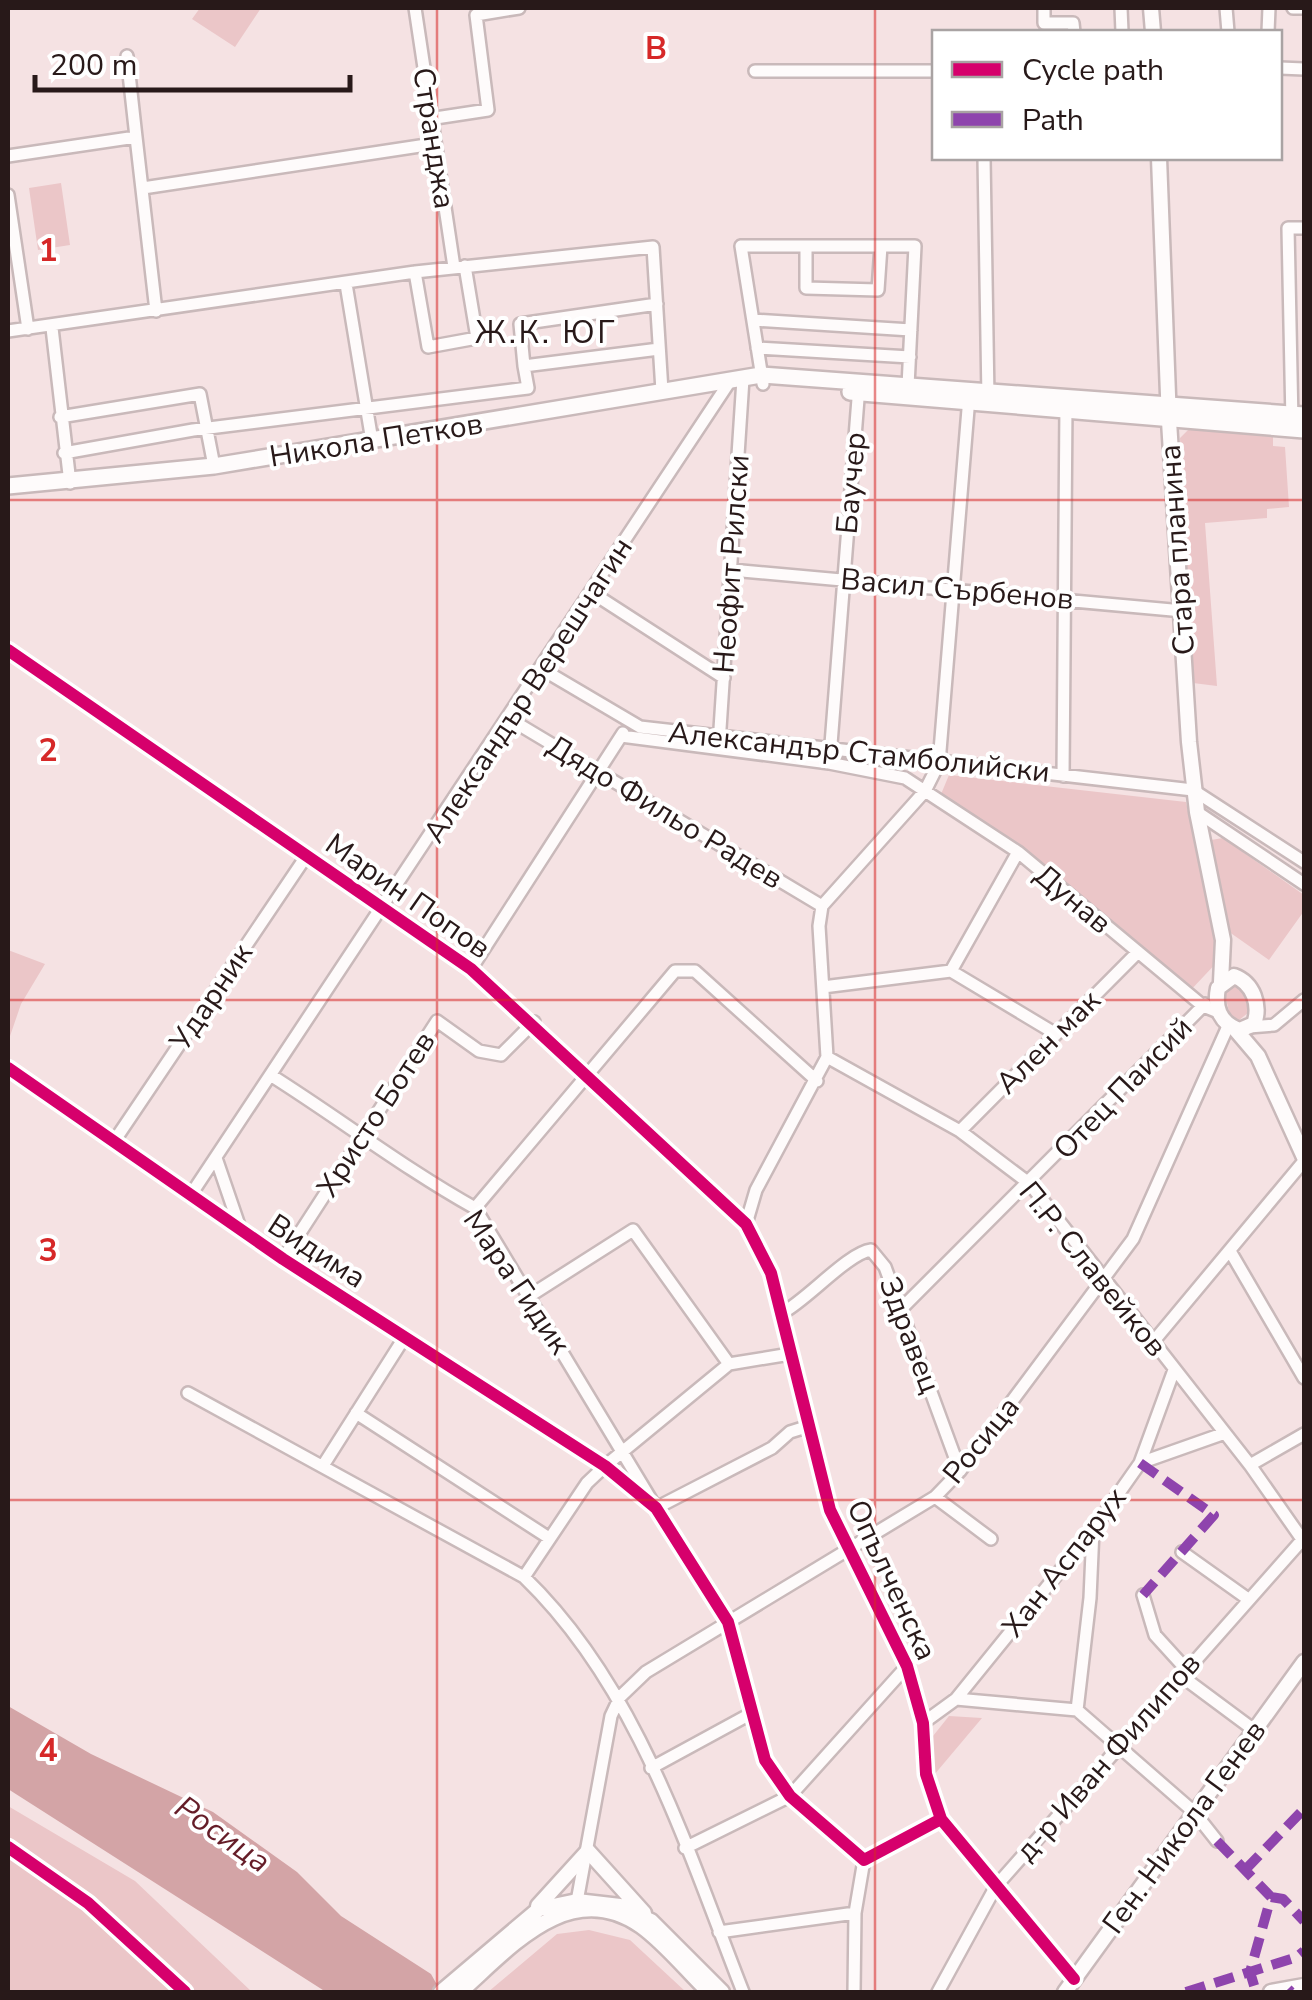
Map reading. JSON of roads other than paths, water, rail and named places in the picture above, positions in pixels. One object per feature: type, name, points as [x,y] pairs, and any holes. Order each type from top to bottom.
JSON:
[{"type":"main road","name":"Никола Петков","points":[[8,486],[70,483],[214,466],[736,380],[1298,422]]},
{"type":"main road","name":"Никола Петков","points":[[859,387],[908,386],[970,396]]},
{"type":"street","name":"Странджа","points":[[415,8],[429,119],[477,338],[428,347],[415,272]]},
{"type":"street","points":[[429,119],[488,110],[476,15],[519,8]]},
{"type":"street","points":[[1044,8],[1044,23],[1074,23],[1074,30]]},
{"type":"street","points":[[1293,8],[1304,8]]},
{"type":"street","points":[[126,56],[156,311]]},
{"type":"street","points":[[755,70],[932,71]]},
{"type":"street","points":[[8,156],[136,138]]},
{"type":"street","points":[[143,188],[434,144]]},
{"type":"street","points":[[984,160],[988,398]]},
{"type":"street","name":"Стара планина","points":[[1160,160],[1169,414],[1194,790],[1222,940],[1257,1007]]},
{"type":"street","points":[[8,195],[14,281],[28,329]]},
{"type":"street","points":[[1298,422],[1288,228],[1304,228]]},
{"type":"street","points":[[762,379],[741,246],[915,246],[908,386]]},
{"type":"street","points":[[806,246],[806,288],[878,290],[881,246]]},
{"type":"street","points":[[8,331],[52,328],[415,272],[653,247],[662,391]]},
{"type":"street","points":[[346,284],[372,441]]},
{"type":"street","points":[[64,453],[528,388],[520,324],[656,304]]},
{"type":"street","points":[[753,320],[911,330]]},
{"type":"street","points":[[52,328],[70,483]]},
{"type":"street","points":[[757,348],[910,357]]},
{"type":"street","points":[[524,366],[659,349]]},
{"type":"street","name":"Александър Верешчагин","points":[[190,1196],[712,409],[736,380]]},
{"type":"street","name":"Неофит Рилски","points":[[719,743],[741,415],[736,380]]},
{"type":"street","name":"Баучер","points":[[830,756],[859,387]]},
{"type":"street","points":[[60,417],[200,394],[214,466]]},
{"type":"street","points":[[746,1224],[756,1190],[827,1056],[822,906],[924,791],[940,758],[970,396]]},
{"type":"street","points":[[1063,776],[1066,405]]},
{"type":"street","points":[[712,409],[730,408],[741,415]]},
{"type":"street","name":"Васил Сърбенов","points":[[731,570],[1065,597],[1183,611]]},
{"type":"street","points":[[591,592],[724,678]]},
{"type":"street","name":"Марин Попов","points":[[8,650],[471,969],[534,1022],[746,1224]]},
{"type":"street","name":"Александър Стамболийски","points":[[540,668],[629,723],[719,743]]},
{"type":"street","name":"Дядо Фильо Радев","points":[[508,718],[822,906]]},
{"type":"street","points":[[471,969],[629,723]]},
{"type":"street","name":"Александър Стамболийски","points":[[621,736],[830,756],[940,758],[1194,790]]},
{"type":"street","name":"Александър Стамболийски","points":[[830,756],[897,775],[924,791]]},
{"type":"street","points":[[1194,790],[1304,862]]},
{"type":"street","name":"Дунав","points":[[924,791],[1018,852],[1203,1006],[1240,1024]]},
{"type":"street","points":[[1197,812],[1304,884]]},
{"type":"street","points":[[951,970],[1018,852]]},
{"type":"street","name":"Ударник","points":[[115,1140],[307,855]]},
{"type":"street","name":"Стара планина","points":[[1222,940],[1219,988],[1240,1024]]},
{"type":"street","name":"Ален мак","points":[[960,1131],[1136,953]]},
{"type":"street","points":[[475,1208],[675,971],[688,968],[817,1081]]},
{"type":"street","points":[[824,987],[951,970],[1056,1034]]},
{"type":"street","points":[[1219,988],[1240,978]]},
{"type":"street","name":"Отец Паисий","points":[[902,1310],[1219,988]]},
{"type":"street","points":[[1240,1024],[1274,1025],[1304,1000]]},
{"type":"street","points":[[1240,1024],[1257,1007],[1274,1025]]},
{"type":"street","name":"Христо Ботев","points":[[283,1259],[437,1021],[479,1051],[500,1055],[534,1022]]},
{"type":"street","points":[[1153,1342],[1304,1159],[1240,1024]]},
{"type":"street","name":"Росица","points":[[620,1697],[646,1672],[935,1497],[960,1471],[1106,1278],[1140,1226],[1240,1024]]},
{"type":"street","name":"П.Р. Славейков","points":[[827,1056],[960,1131],[1030,1184],[1304,1540]]},
{"type":"street","name":"Видима","points":[[8,1068],[241,1231],[605,1466]]},
{"type":"street","name":"Мара Гидик","points":[[272,1076],[362,1132],[432,1184],[475,1208],[728,1622],[764,1760],[790,1796],[864,1860]]},
{"type":"street","points":[[216,1158],[241,1231]]},
{"type":"street","name":"Опълченска","points":[[746,1224],[772,1273],[806,1427],[846,1552],[907,1666],[922,1723],[926,1774],[941,1820],[1074,1978]]},
{"type":"street","points":[[531,1295],[633,1230],[729,1364]]},
{"type":"street","name":"Здравец","points":[[782,1313],[867,1250],[885,1268],[960,1471]]},
{"type":"street","points":[[1230,1251],[1304,1378]]},
{"type":"street","points":[[324,1464],[404,1338]]},
{"type":"street","points":[[524,1576],[605,1466],[729,1364],[790,1354]]},
{"type":"street","points":[[1140,1463],[1174,1370]]},
{"type":"street","points":[[188,1393],[524,1576],[556,1608],[620,1697],[743,1992]]},
{"type":"street","points":[[356,1413],[549,1538]]},
{"type":"street","points":[[656,1508],[772,1448],[790,1432],[806,1427]]},
{"type":"street","name":"Хан Аспарух","points":[[922,1723],[956,1699],[1092,1530],[1140,1463],[1226,1434]]},
{"type":"street","points":[[1250,1465],[1304,1434]]},
{"type":"street","name":"Мара Гидик","points":[[605,1466],[656,1508]]},
{"type":"street","points":[[935,1497],[991,1539]]},
{"type":"street","points":[[1077,1710],[1090,1598],[1092,1530]]},
{"type":"street","name":"д-р Иван Филипов","points":[[938,1992],[996,1886],[1183,1671],[1304,1540]]},
{"type":"street","points":[[1182,1552],[1248,1599]]},
{"type":"street","points":[[1143,1595],[1155,1636],[1183,1671],[1254,1730]]},
{"type":"street","name":"Ген. Никола Генев","points":[[1065,1992],[1304,1662]]},
{"type":"street","points":[[685,1848],[790,1796],[907,1666]]},
{"type":"street","points":[[576,1906],[611,1716],[620,1697]]},
{"type":"street","points":[[956,1699],[1077,1710],[1194,1812],[1217,1840]]},
{"type":"street","points":[[652,1768],[752,1713]]},
{"type":"street","points":[[854,1992],[855,1913],[864,1860],[941,1820]]},
{"type":"street","points":[[588,1850],[722,1992]]},
{"type":"street","points":[[460,1992],[588,1850]]},
{"type":"street","points":[[520,1923],[538,1909],[576,1906],[620,1906],[651,1921]]},
{"type":"street","points":[[441,1992],[540,1922],[576,1906],[636,1923],[709,1992]]},
{"type":"street","points":[[719,1932],[855,1913]]},
{"type":"street","points":[[1271,1992],[1304,1986]]},
{"type":"water","points":[[8,1706],[91,1754],[213,1812],[297,1872],[341,1916],[431,1974],[441,1992],[326,1992],[8,1789]]},
{"type":"district","name":"Ж.К. ЮГ","points":[[546,332]]}]
